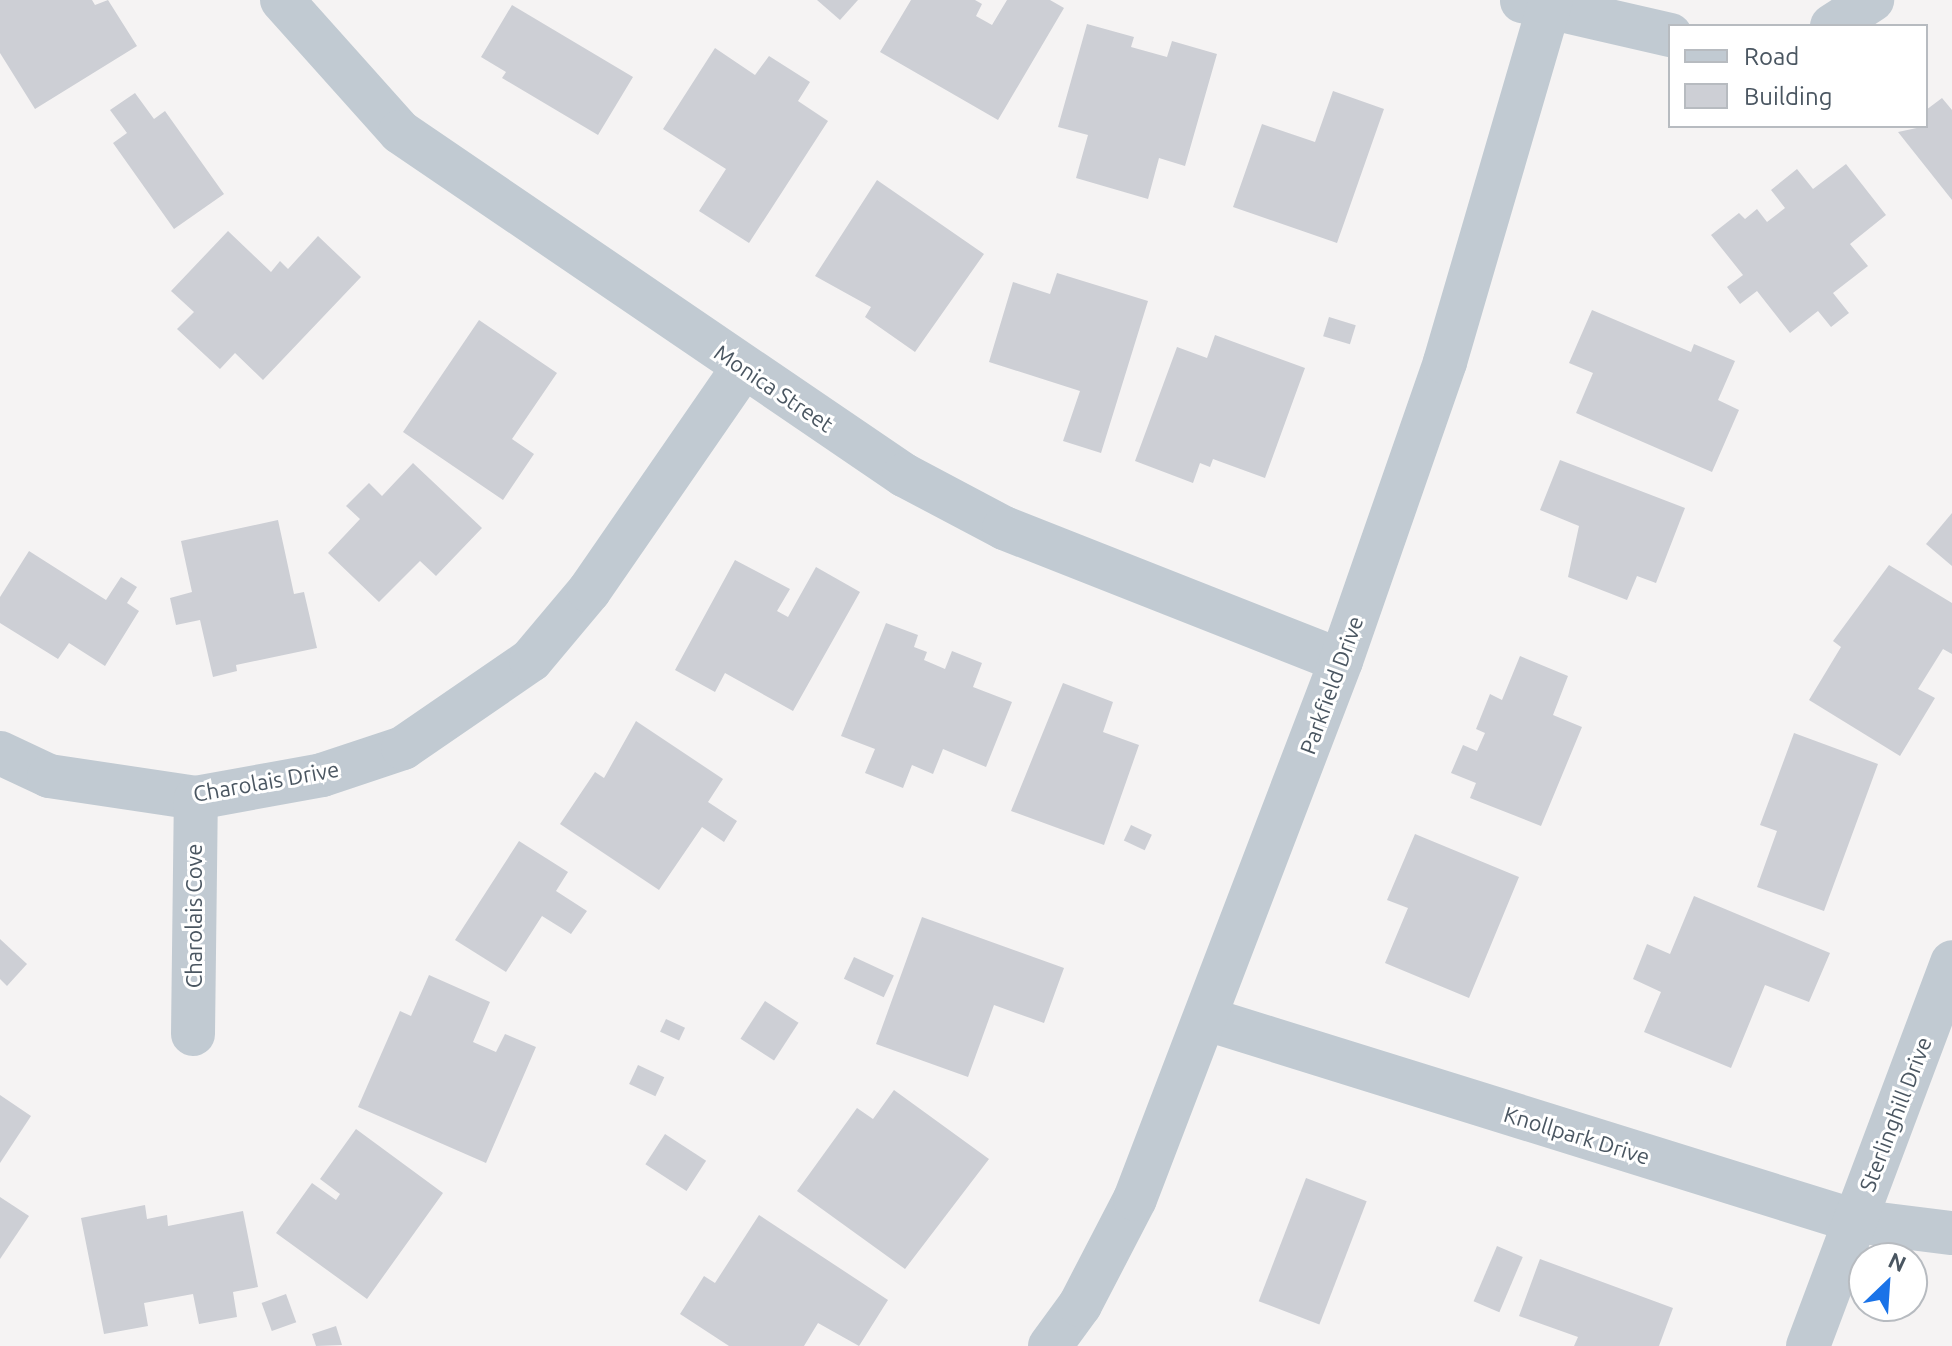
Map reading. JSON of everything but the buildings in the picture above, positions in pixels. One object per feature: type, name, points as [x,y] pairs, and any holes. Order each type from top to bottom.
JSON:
[{"type":"street","name":"Monica Street","points":[[282,0],[400,132],[904,475],[1004,528],[1341,661]]},
{"type":"street","points":[[1835,24],[1872,0]]},
{"type":"street","points":[[1540,3],[1668,35]]},
{"type":"street","name":"Parkfield Drive","points":[[1050,1346],[1080,1305],[1135,1199],[1207,1019],[1341,661],[1445,362],[1540,3]]},
{"type":"street","name":"Charolais Drive","points":[[0,753],[49,776],[196,798],[322,775],[390,752],[478,702],[531,660],[589,591],[743,368]]},
{"type":"street","name":"Charolais Cove","points":[[193,1034],[196,798]]},
{"type":"street","name":"Sterlinghill Drive","points":[[1808,1346],[1952,962]]},
{"type":"street","name":"Knollpark Drive","points":[[1207,1019],[1855,1221],[1952,1233]]}]
